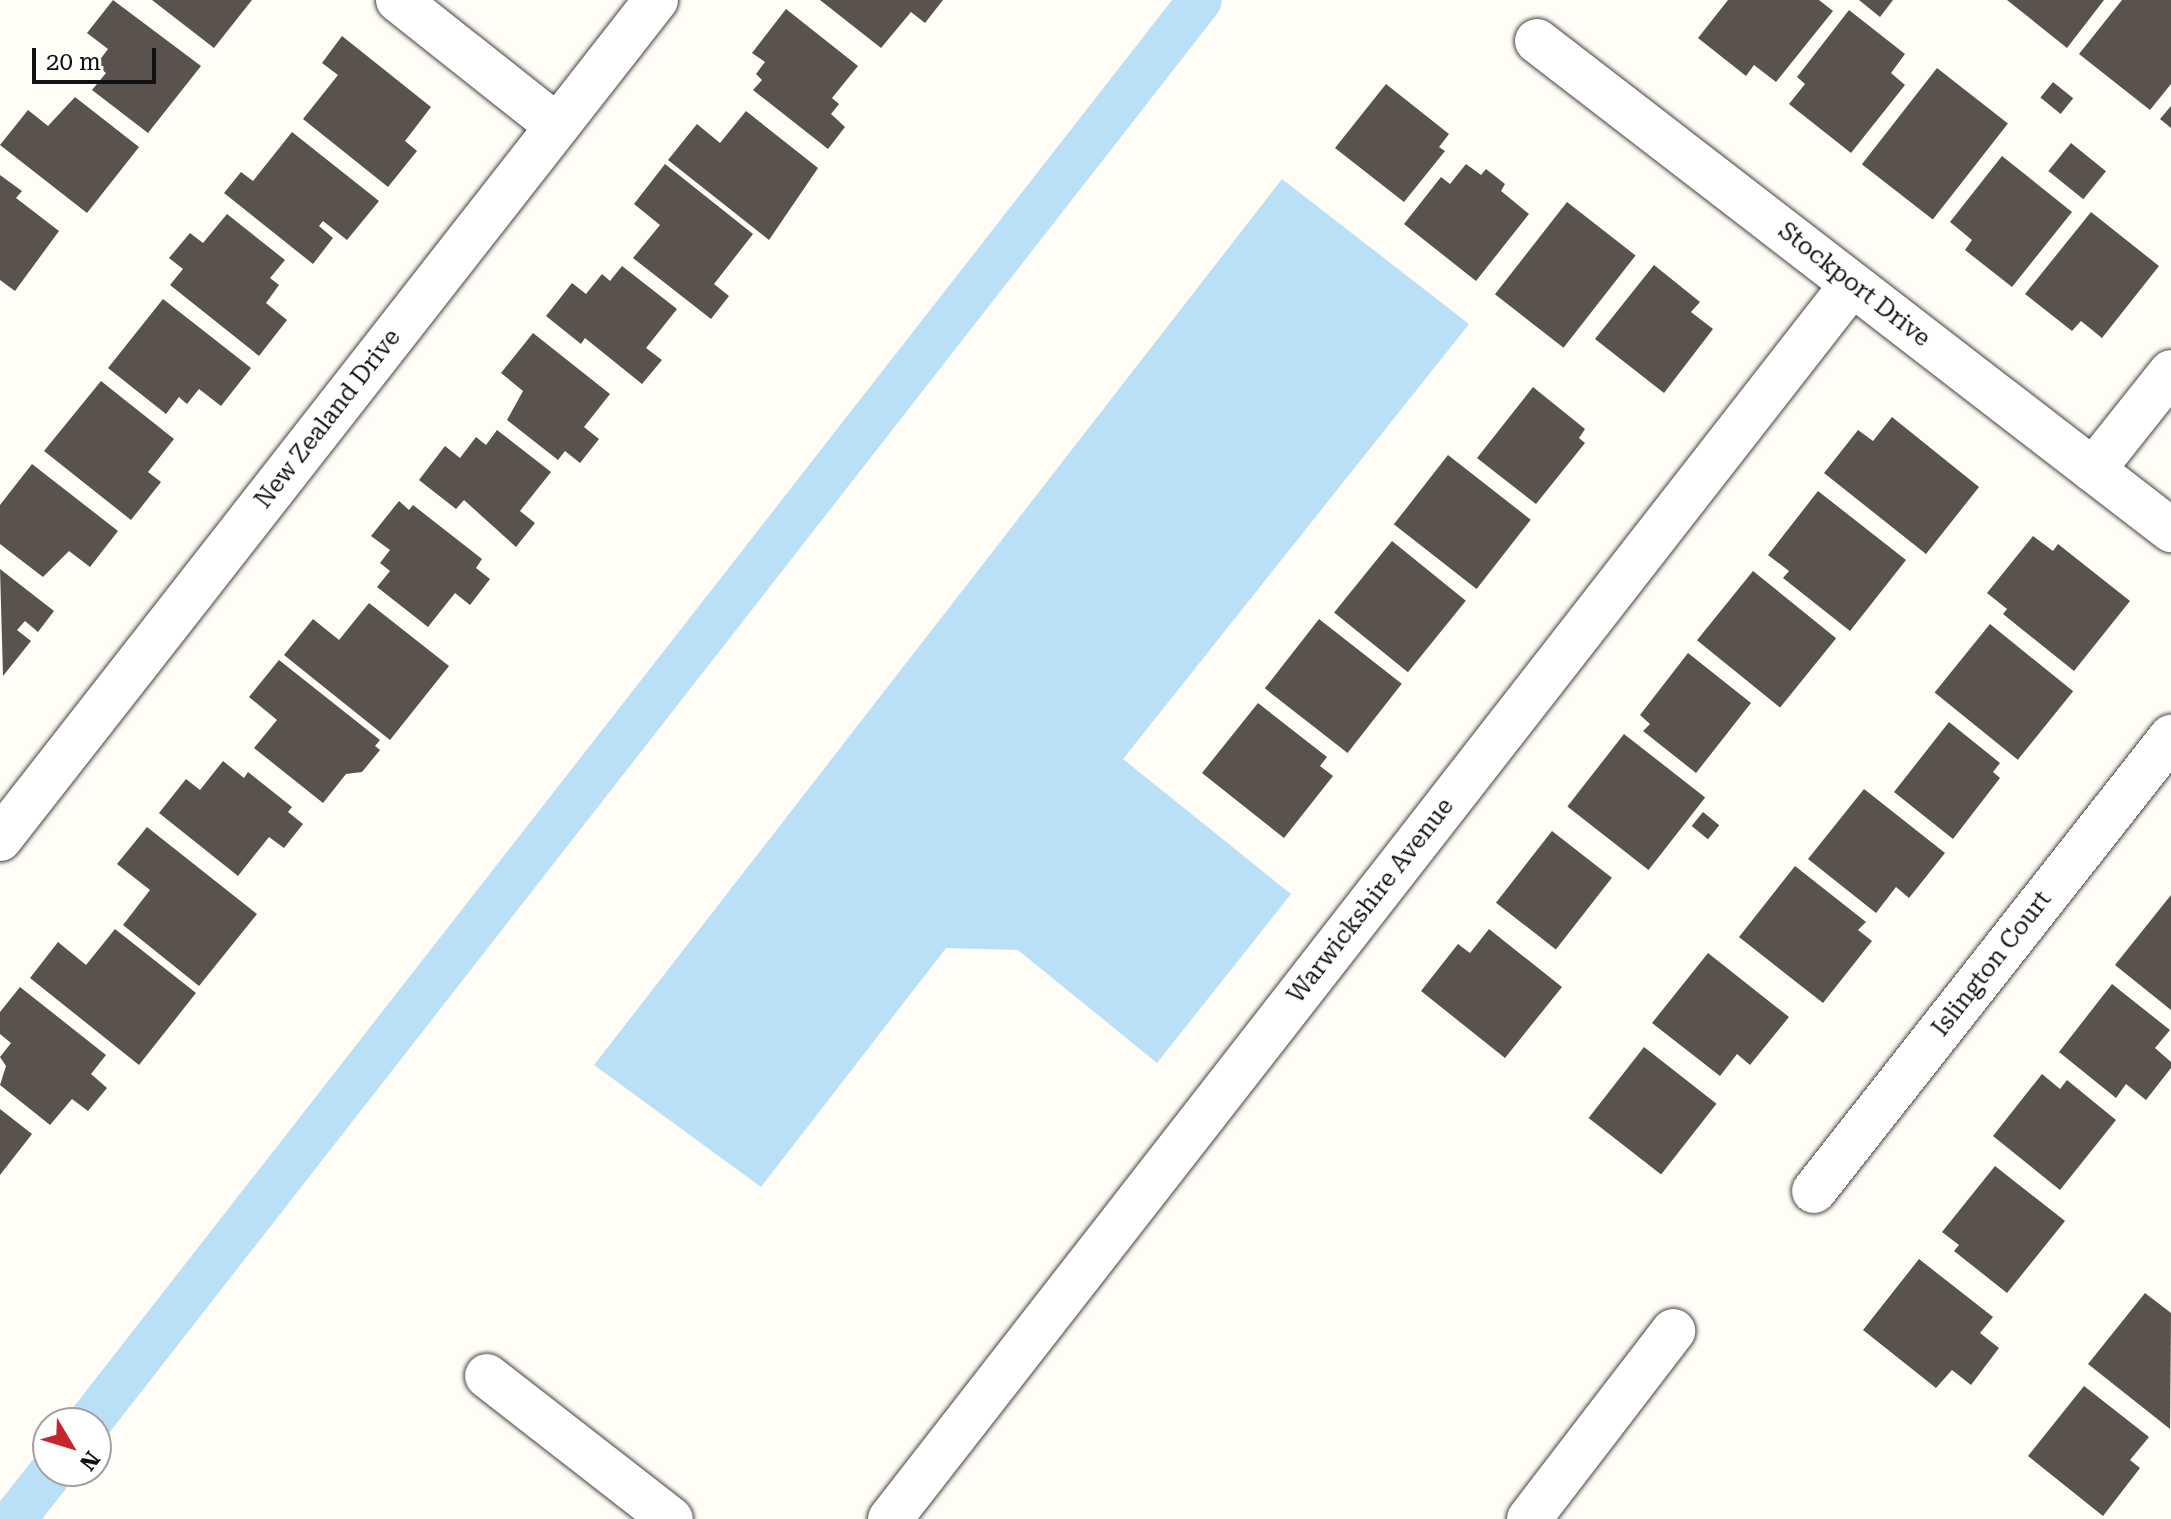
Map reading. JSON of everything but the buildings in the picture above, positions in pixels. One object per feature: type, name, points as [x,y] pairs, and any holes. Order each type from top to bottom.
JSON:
[{"type":"street","points":[[398,0],[557,126]]},
{"type":"street","name":"New Zealand Drive","points":[[0,839],[656,0]]},
{"type":"street","name":"Stockport Drive","points":[[1537,41],[2171,530]]},
{"type":"street","name":"Warwickshire Avenue","points":[[890,1519],[1852,284]]},
{"type":"street","points":[[2093,470],[2171,372]]},
{"type":"street","name":"Islington Court","points":[[1814,1191],[2171,737]]},
{"type":"street","points":[[1529,1519],[1673,1331]]},
{"type":"street","points":[[487,1376],[671,1519]]},
{"type":"water","points":[[1282,179],[1469,324],[1123,759],[1291,894],[1157,1063],[1018,950],[946,948],[761,1187],[594,1065]]},
{"type":"waterway","points":[[101,1407],[1200,0]]},
{"type":"waterway","points":[[14,1519],[39,1487]]}]
